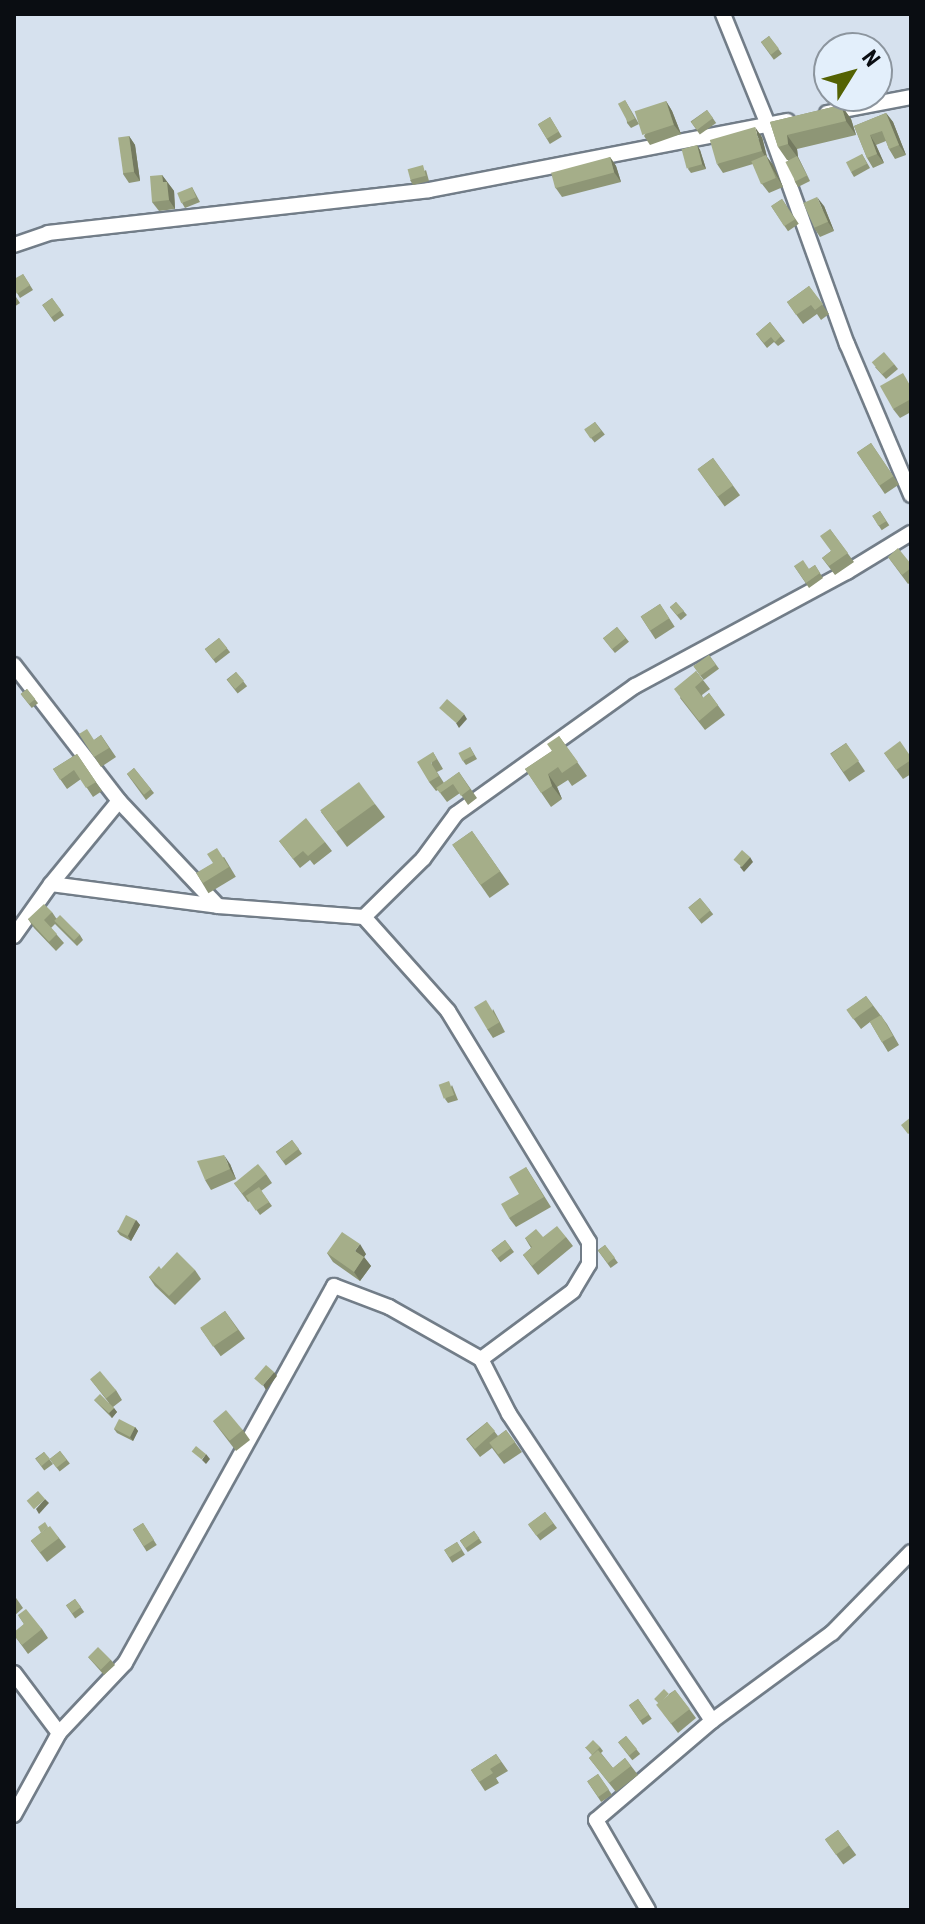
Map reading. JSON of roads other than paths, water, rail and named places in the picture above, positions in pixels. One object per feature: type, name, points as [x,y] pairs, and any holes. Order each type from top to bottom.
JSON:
[{"type":"street","points":[[723,14],[768,125],[847,344],[911,495]]},
{"type":"street","points":[[14,245],[48,233],[429,190],[911,97]]},
{"type":"street","points":[[364,917],[423,859],[456,814],[635,686],[847,572],[911,533]]},
{"type":"street","points":[[14,665],[119,801],[218,906]]},
{"type":"street","points":[[14,936],[51,884],[119,801]]},
{"type":"street","points":[[51,884],[218,906],[364,917],[448,1011],[589,1242],[589,1264],[573,1291],[481,1359]]},
{"type":"street","points":[[14,1815],[59,1733],[125,1663],[334,1286],[389,1307],[481,1359],[509,1414],[712,1721]]},
{"type":"street","points":[[648,1910],[596,1820],[712,1721],[832,1633],[911,1552]]},
{"type":"street","points":[[14,1673],[59,1733]]}]
